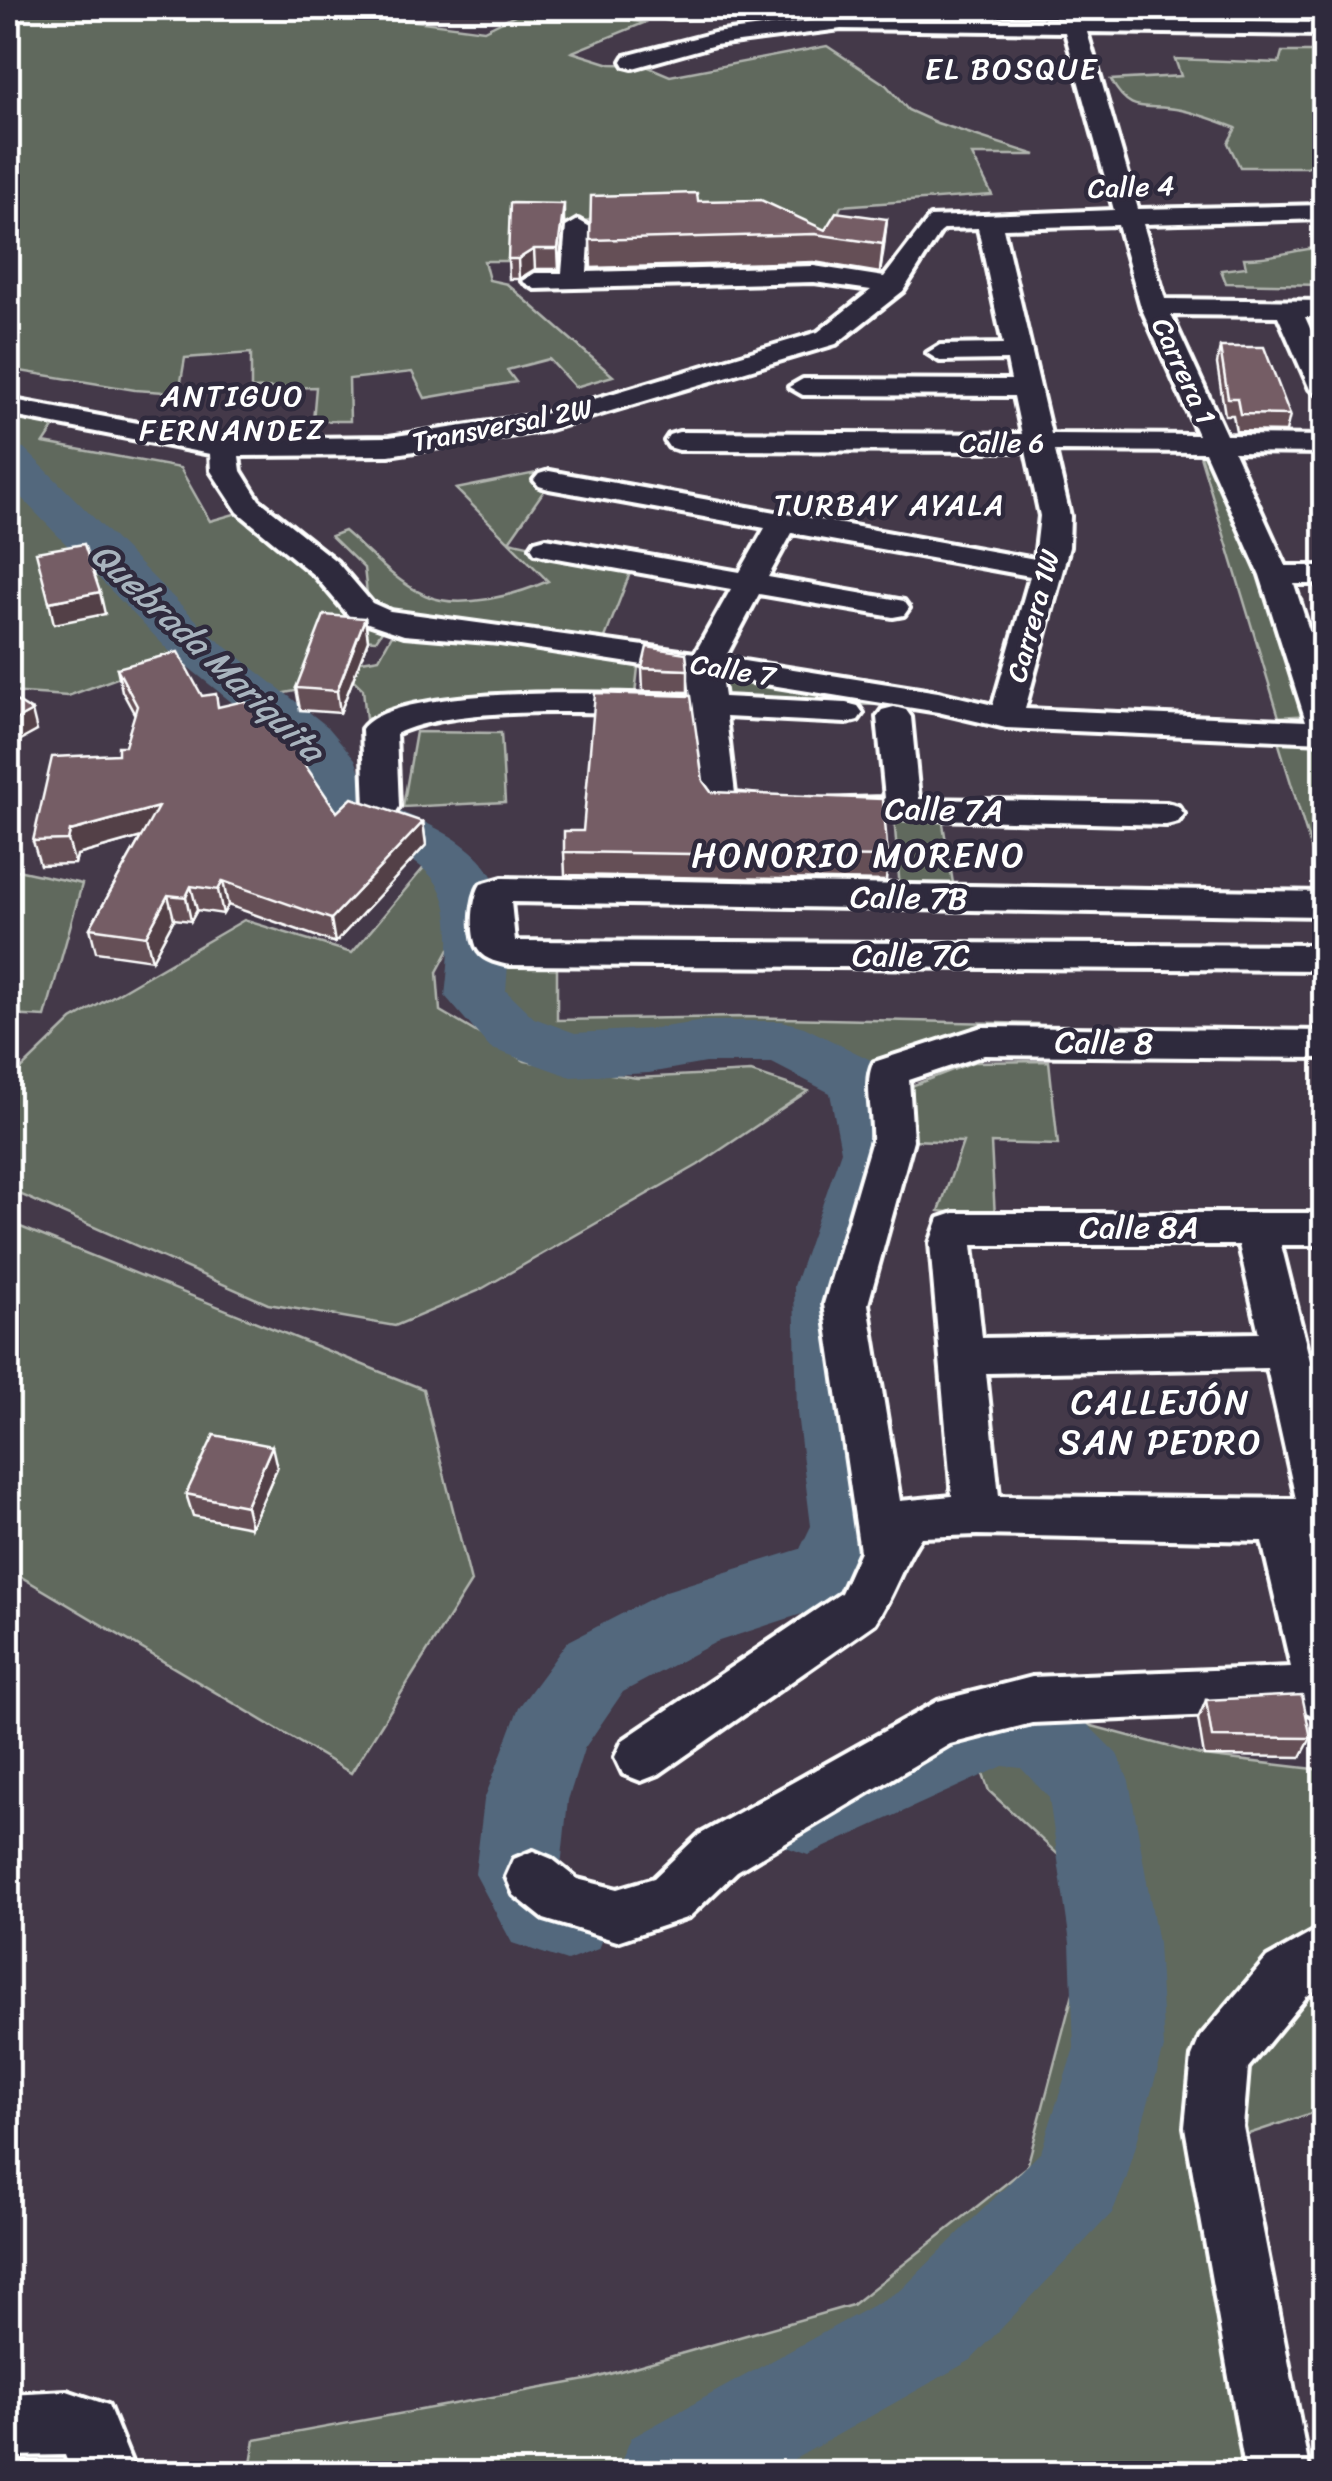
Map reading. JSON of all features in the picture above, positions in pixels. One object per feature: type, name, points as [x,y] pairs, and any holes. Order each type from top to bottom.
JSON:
[{"type":"street","points":[[634,60],[714,39],[841,23],[1072,17],[1324,28]]},
{"type":"street","name":"Carrera 1","points":[[1072,17],[1154,307],[1275,575],[1324,729]]},
{"type":"street","name":"Calle 4","points":[[939,222],[1324,212]]},
{"type":"street","name":"Carrera 1W","points":[[989,221],[1055,516],[1054,547],[1006,718]]},
{"type":"street","name":"Transversal 2W","points":[[8,408],[224,448],[390,446],[547,422],[827,338],[860,317],[894,286],[931,228],[939,222]]},
{"type":"street","points":[[574,280],[578,227]]},
{"type":"street","points":[[535,281],[814,274],[894,286]]},
{"type":"street","points":[[1154,307],[1324,309]]},
{"type":"street","points":[[1288,309],[1324,389]]},
{"type":"street","points":[[940,352],[1018,352]]},
{"type":"street","points":[[802,388],[1026,388]]},
{"type":"street","name":"Calle 6","points":[[679,441],[1324,444]]},
{"type":"street","name":"Calle 7","points":[[224,448],[226,472],[248,506],[316,560],[361,610],[404,625],[500,633],[938,702],[1006,718],[1324,729]]},
{"type":"street","points":[[548,480],[1047,570]]},
{"type":"street","points":[[708,703],[704,666],[783,522]]},
{"type":"street","points":[[546,547],[892,608]]},
{"type":"street","points":[[1275,575],[1324,575]]},
{"type":"street","points":[[382,807],[379,729],[402,715],[446,708],[708,703],[894,717],[1006,718]]},
{"type":"street","name":"Calle 7A","points":[[708,703],[722,804],[1166,814]]},
{"type":"street","points":[[894,717],[903,809]]},
{"type":"street","name":"Calle 7B","points":[[499,950],[494,946],[494,892],[1324,904]]},
{"type":"street","name":"Calle 7C","points":[[499,950],[1324,958]]},
{"type":"street","name":"Calle 8","points":[[884,1551],[846,1304],[850,1274],[891,1146],[894,1120],[888,1072],[982,1042],[1324,1044]]},
{"type":"street","points":[[640,1757],[858,1608],[872,1587],[884,1551],[908,1518],[977,1515],[1281,1521],[1317,1517],[1320,1493],[1256,1228]]},
{"type":"street","name":"Calle 8A","points":[[962,1356],[954,1230],[1324,1229]]},
{"type":"street","points":[[977,1515],[962,1356],[1283,1350]]},
{"type":"street","points":[[532,1877],[563,1901],[617,1914],[670,1899],[718,1853],[938,1724],[1032,1700],[1323,1693],[1281,1521]]},
{"type":"street","points":[[1278,2474],[1214,2127],[1220,2057],[1287,1978],[1324,1953]]},
{"type":"street","points":[[8,2425],[86,2427],[104,2474]]},
{"type":"green space","points":[[8,8],[315,8],[484,30],[529,8],[571,8],[644,23],[572,52],[610,64],[644,65],[670,76],[827,46],[886,85],[908,110],[1036,155],[972,155],[992,195],[841,206],[828,240],[593,219],[573,224],[512,223],[510,261],[484,261],[489,280],[507,284],[613,376],[575,387],[549,359],[507,370],[516,382],[425,398],[412,372],[349,379],[350,421],[313,421],[316,387],[251,389],[251,353],[185,358],[179,393],[135,390],[8,369]]},
{"type":"green space","points":[[612,8],[766,8],[752,11],[755,16],[669,21]]},
{"type":"green space","points":[[1282,52],[1324,52],[1324,160],[1306,167],[1240,167],[1228,143],[1236,128],[1181,110],[1133,104],[1111,80],[1181,76],[1175,59],[1279,63]]},
{"type":"green space","points":[[1324,247],[1324,285],[1226,283],[1221,270],[1246,267],[1244,258]]},
{"type":"green space","points":[[8,412],[58,422],[44,443],[180,468],[210,521],[241,512],[318,568],[344,612],[382,631],[376,640],[328,637],[338,665],[321,686],[264,697],[207,645],[68,696],[9,692]]},
{"type":"green space","points":[[1199,452],[1224,452],[1310,715],[1279,717]]},
{"type":"green space","points":[[536,473],[548,485],[509,541],[632,568],[603,643],[398,616],[368,602],[364,568],[331,536],[344,531],[403,582],[439,600],[470,601],[520,591],[548,581],[456,489]]},
{"type":"green space","points":[[392,635],[639,659],[635,694],[452,700],[366,719],[363,689],[338,665],[379,658]]},
{"type":"green space","points":[[716,672],[938,706],[727,702]]},
{"type":"green space","points":[[416,732],[501,733],[505,802],[403,807]]},
{"type":"green space","points":[[1316,740],[1324,764],[1324,890],[1278,741]]},
{"type":"green space","points":[[894,816],[942,818],[954,889],[900,890]]},
{"type":"green space","points":[[426,865],[452,886],[461,927],[437,972],[440,1011],[525,1061],[637,1078],[751,1072],[808,1091],[698,1165],[478,1291],[395,1326],[268,1304],[8,1189],[8,1082],[72,1020],[244,920],[352,953]]},
{"type":"green space","points":[[8,868],[82,884],[45,1017],[8,1015]]},
{"type":"green space","points":[[498,953],[557,959],[557,1020],[741,1017],[1039,1024],[888,1072],[824,1041],[782,1032],[718,1034],[618,1046],[585,1045],[554,1040],[526,1028],[485,995]]},
{"type":"green space","points":[[1049,1061],[1058,1145],[991,1143],[995,1217],[939,1211],[963,1142],[911,1140],[901,1090],[973,1062]]},
{"type":"green space","points":[[8,1222],[423,1389],[471,1582],[351,1773],[8,1569]]},
{"type":"green space","points":[[1051,1715],[1204,1756],[1322,1770],[1324,1777],[1324,2109],[1197,2151],[1203,2161],[1242,2473],[249,2474],[255,2440],[592,2379],[852,2305],[1027,2167],[1077,1978],[1064,1860],[989,1791],[967,1730]]},
{"type":"building","points":[[697,193],[698,201],[761,200],[825,230],[836,212],[887,219],[883,244],[815,234],[590,240],[591,196]]},
{"type":"building","points":[[510,203],[564,204],[558,249],[534,249],[518,259],[508,259]]},
{"type":"building","points":[[1220,347],[1264,347],[1290,415],[1240,414],[1237,398],[1228,398]]},
{"type":"building","points":[[84,544],[100,592],[49,602],[36,552]]},
{"type":"building","points":[[324,615],[365,618],[337,691],[296,688]]},
{"type":"building","points":[[647,647],[686,653],[688,670],[642,668]]},
{"type":"building","points":[[178,652],[202,696],[216,694],[218,707],[244,701],[286,737],[337,812],[352,798],[423,822],[331,919],[223,881],[218,890],[191,886],[186,897],[168,895],[146,936],[90,928],[158,807],[70,831],[68,840],[33,841],[52,757],[118,754],[118,746],[125,746],[137,706],[117,668]]},
{"type":"building","points":[[595,693],[691,696],[703,781],[711,792],[883,799],[888,857],[564,852],[564,831],[583,831]]},
{"type":"building","points":[[8,696],[32,711],[8,724]]},
{"type":"building","points":[[214,1435],[272,1446],[246,1506],[186,1494]]},
{"type":"building","points":[[1302,1695],[1311,1738],[1212,1737],[1206,1700]]},
{"type":"building","points":[[8,2463],[45,2464],[43,2474],[8,2474]]},
{"type":"waterway","name":"Quebrada Mariquita","points":[[8,458],[192,645],[309,738],[328,759],[346,810],[417,839],[460,870],[473,891],[479,918],[475,996],[512,1033],[571,1055],[649,1051],[705,1042],[782,1042],[859,1081],[874,1151],[828,1286],[833,1413],[849,1526],[827,1574],[694,1615],[595,1667],[548,1733],[526,1800],[518,1874],[542,1914],[567,1919]]},
{"type":"waterway","name":"Quebrada Mariquita","points":[[667,2474],[936,2325],[1079,2180],[1119,2048],[1114,1943],[1088,1781],[1042,1734],[998,1729],[808,1816]]},
{"type":"district","name":"EL BOSQUE","points":[[1012,69]]},
{"type":"district","name":"ANTIGUO FERNANDEZ","points":[[233,413]]},
{"type":"district","name":"TURBAY AYALA","points":[[890,505]]},
{"type":"district","name":"HONORIO MORENO","points":[[859,855]]},
{"type":"district","name":"CALLEJÓN SAN PEDRO","points":[[1161,1422]]}]
